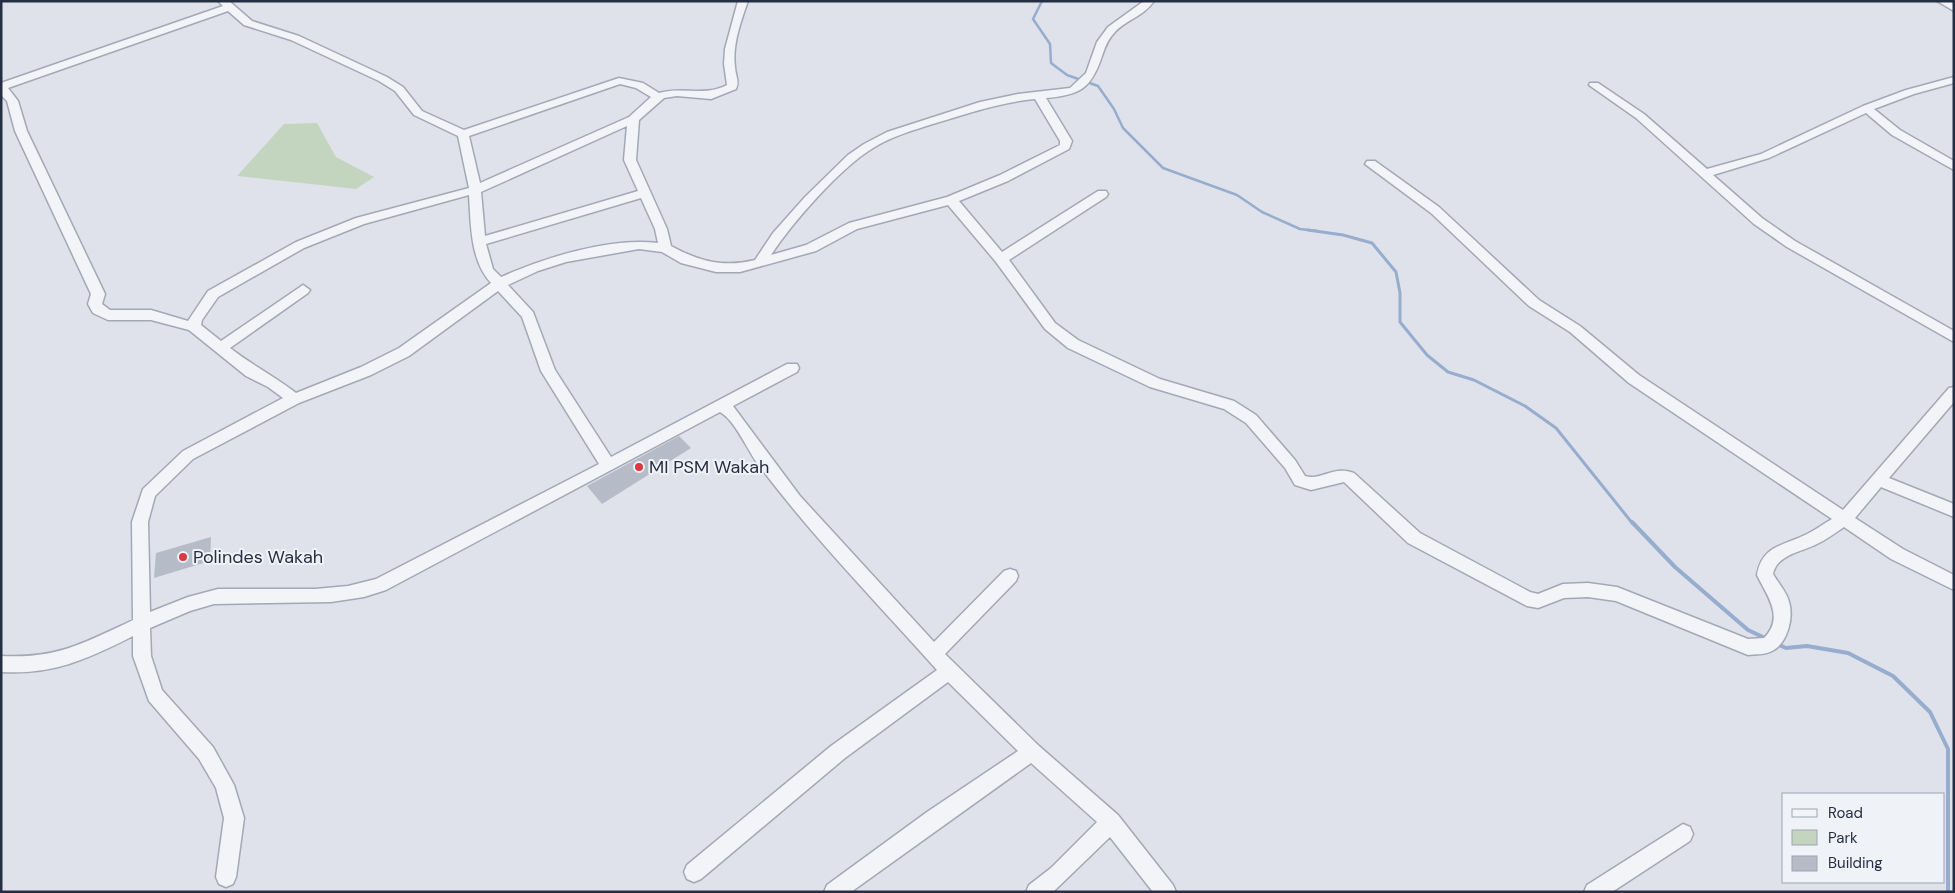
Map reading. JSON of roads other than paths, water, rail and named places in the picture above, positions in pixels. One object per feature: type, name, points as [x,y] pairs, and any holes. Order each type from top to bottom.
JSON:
[{"type":"street","points":[[194,327],[194,319],[214,294],[232,281],[300,245],[360,221],[475,190],[633,119],[658,97],[674,94],[710,97],[722,94],[732,88],[729,64],[737,18],[743,1]]},
{"type":"street","points":[[758,263],[809,200],[852,158],[868,146],[891,134],[946,114],[1018,97],[1064,93],[1083,84],[1091,74],[1102,42],[1112,29],[1145,7],[1149,1]]},
{"type":"street","points":[[1942,1],[1954,8]]},
{"type":"street","points":[[294,399],[273,384],[251,372],[194,327],[151,315],[108,315],[98,310],[96,304],[98,294],[21,131],[12,101],[1,87],[226,4],[248,23],[295,38],[383,79],[398,89],[418,113],[430,121],[463,134],[619,81],[639,85],[658,97]]},
{"type":"street","points":[[1702,174],[1765,156],[1867,108],[1910,92],[1954,80]]},
{"type":"street","points":[[1594,85],[1640,116],[1671,142],[1702,174],[1758,221],[1791,244],[1954,337]]},
{"type":"street","points":[[226,877],[234,818],[224,785],[206,753],[155,695],[142,656],[140,625],[140,522],[148,493],[188,455],[294,399],[366,371],[404,352],[500,283],[533,268],[565,258],[639,245],[665,248],[686,260],[716,268],[740,268],[811,248],[853,226],[951,200],[1004,178],[1065,147],[1066,141],[1039,96]]},
{"type":"street","points":[[1867,108],[1873,116],[1954,166]]},
{"type":"street","points":[[633,119],[630,160],[661,228],[665,248]]},
{"type":"street","points":[[463,134],[475,190],[479,242],[487,271],[528,315],[548,371],[608,466]]},
{"type":"street","points":[[1371,164],[1435,210],[1534,303],[1575,329],[1634,379],[1897,554],[1954,583]]},
{"type":"street","points":[[479,242],[644,193]]},
{"type":"street","points":[[1002,259],[1102,194]]},
{"type":"street","points":[[951,200],[1002,259],[1050,326],[1074,344],[1155,383],[1229,405],[1252,419],[1290,464],[1300,481],[1311,484],[1342,475],[1349,477],[1360,485],[1382,509],[1414,538],[1527,599],[1538,601],[1563,591],[1588,590],[1617,594],[1748,647],[1772,642],[1781,625],[1782,613],[1780,602],[1765,575],[1767,564],[1783,550],[1811,540],[1844,519],[1954,392]]},
{"type":"street","points":[[221,348],[303,290]]},
{"type":"street","points":[[1,664],[31,666],[82,652],[140,625],[193,603],[214,597],[340,596],[361,592],[380,585],[792,368]]},
{"type":"street","points":[[720,406],[728,410],[748,436],[755,450],[794,500],[949,671],[1032,752],[1110,822],[1166,892]]},
{"type":"street","points":[[1879,480],[1954,511]]},
{"type":"street","points":[[934,654],[1010,576]]},
{"type":"street","points":[[694,872],[838,752],[949,671]]},
{"type":"street","points":[[834,892],[934,819],[1032,752]]},
{"type":"street","points":[[1036,892],[1058,875],[1110,822]]},
{"type":"street","points":[[1594,892],[1683,834]]},
{"type":"waterway","points":[[1042,1],[1033,19],[1050,44],[1051,63],[1067,75],[1098,86],[1114,109],[1123,128],[1163,168],[1237,195],[1262,212],[1300,229],[1317,231]]},
{"type":"waterway","points":[[1308,230],[1343,235],[1372,243],[1396,272],[1400,293],[1400,322],[1427,355],[1448,372],[1474,380],[1525,406],[1556,428],[1633,524]]},
{"type":"waterway","points":[[1632,522],[1675,567],[1748,630],[1767,639]]},
{"type":"waterway","points":[[1777,644],[1786,648],[1807,646],[1848,653],[1893,676],[1930,712],[1948,749],[1948,892]]},
{"type":"place","name":"MI PSM Wakah","points":[[639,467]]},
{"type":"place","name":"Polindes Wakah","points":[[183,557]]}]
